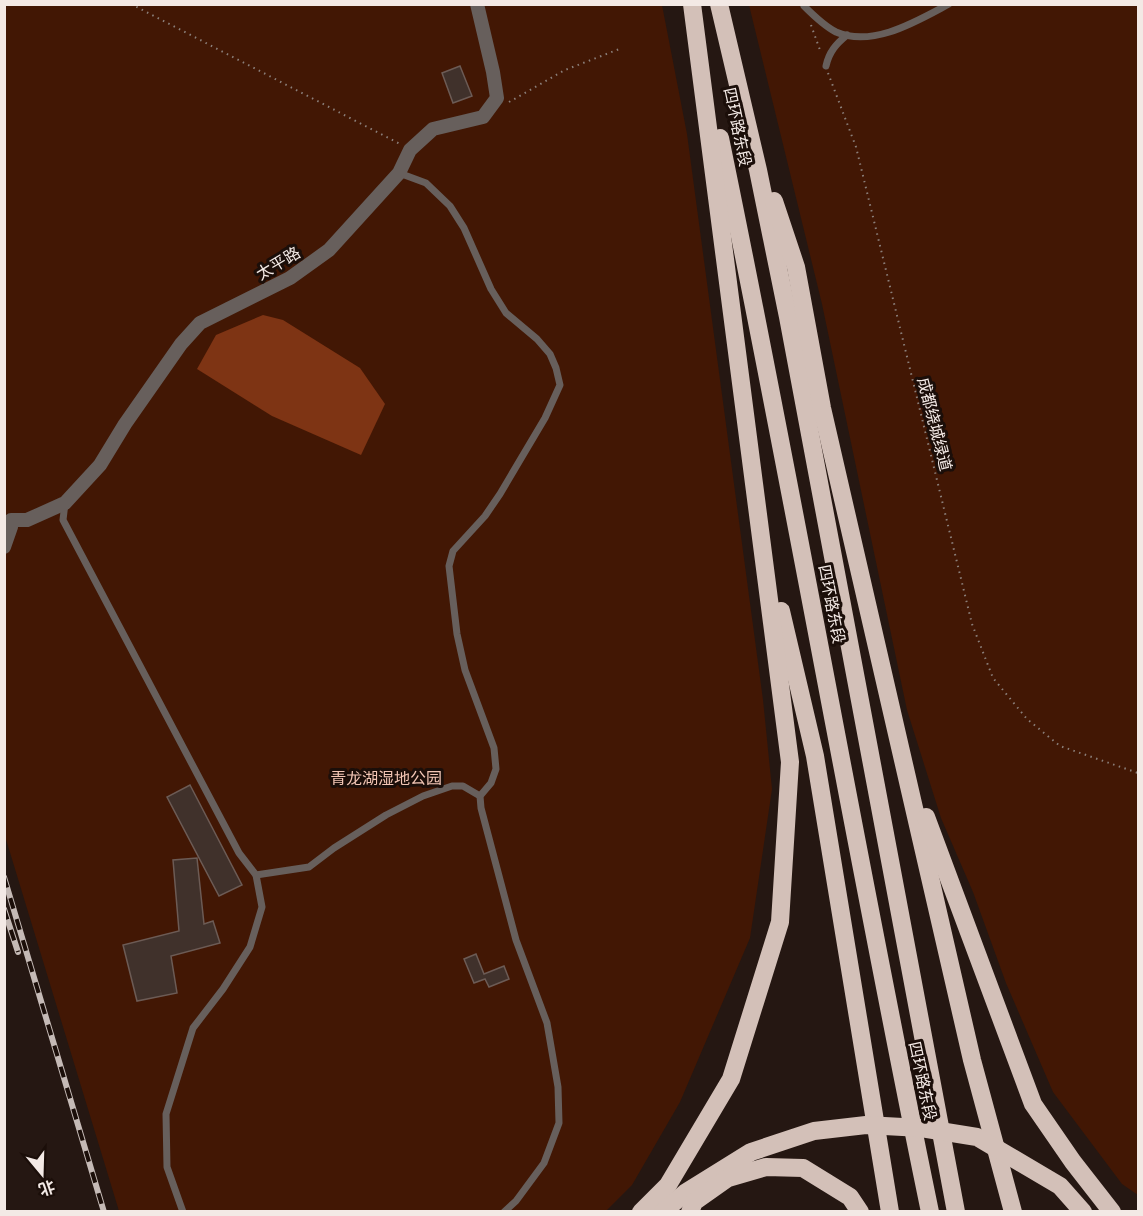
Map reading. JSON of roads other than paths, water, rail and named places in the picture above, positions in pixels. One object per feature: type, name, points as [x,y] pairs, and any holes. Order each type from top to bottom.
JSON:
[{"type":"highway","points":[[641,1212],[668,1185],[731,1078],[780,922],[790,762],[692,4]]},
{"type":"highway","name":"四环路东段","points":[[692,4],[756,313],[930,1212]]},
{"type":"highway","name":"四环路东段","points":[[719,4],[788,317],[956,1212]]},
{"type":"highway","points":[[740,93],[796,267],[822,408],[972,1060],[1013,1212]]},
{"type":"highway","points":[[757,507],[815,756],[890,1212]]},
{"type":"highway","points":[[897,734],[1033,1104],[1073,1162],[1112,1212]]},
{"type":"highway","points":[[663,1212],[686,1193],[751,1152],[814,1131],[866,1125],[921,1128],[977,1137],[1060,1186],[1083,1212]]},
{"type":"highway","points":[[690,1212],[694,1202],[728,1178],[766,1167],[803,1168],[850,1197],[860,1212]]},
{"type":"street","name":"太平路","points":[[8,518],[27,520],[64,503],[100,465],[181,344],[200,323],[290,278],[329,250],[399,172],[410,150],[433,129],[483,117],[497,98],[477,4]]},
{"type":"street","points":[[4,547],[11,527],[8,518]]},
{"type":"lane","points":[[804,6],[835,31],[857,38],[897,30],[950,4]]},
{"type":"lane","points":[[826,66],[829,55],[838,42],[847,35]]},
{"type":"lane","points":[[399,172],[426,183],[450,206],[464,228],[491,289],[506,313],[537,339],[550,354],[560,385],[545,418],[500,494],[486,516],[453,550],[449,566],[457,634],[465,670],[479,713],[494,748],[496,769],[491,783],[480,796],[481,808],[516,940],[547,1023],[558,1087],[560,1123],[544,1163],[516,1202],[504,1212]]},
{"type":"lane","points":[[64,503],[63,520],[239,853],[256,875],[262,907],[250,947],[223,989],[193,1028],[166,1114],[167,1167],[183,1212]]},
{"type":"lane","points":[[256,875],[309,867],[387,814],[423,796],[452,786],[463,786],[480,796]]},
{"type":"railway","points":[[4,877],[104,1212]]},
{"type":"railway","points":[[4,909],[18,952]]},
{"type":"park label","name":"青龙湖湿地公园","points":[[386,778]]}]
